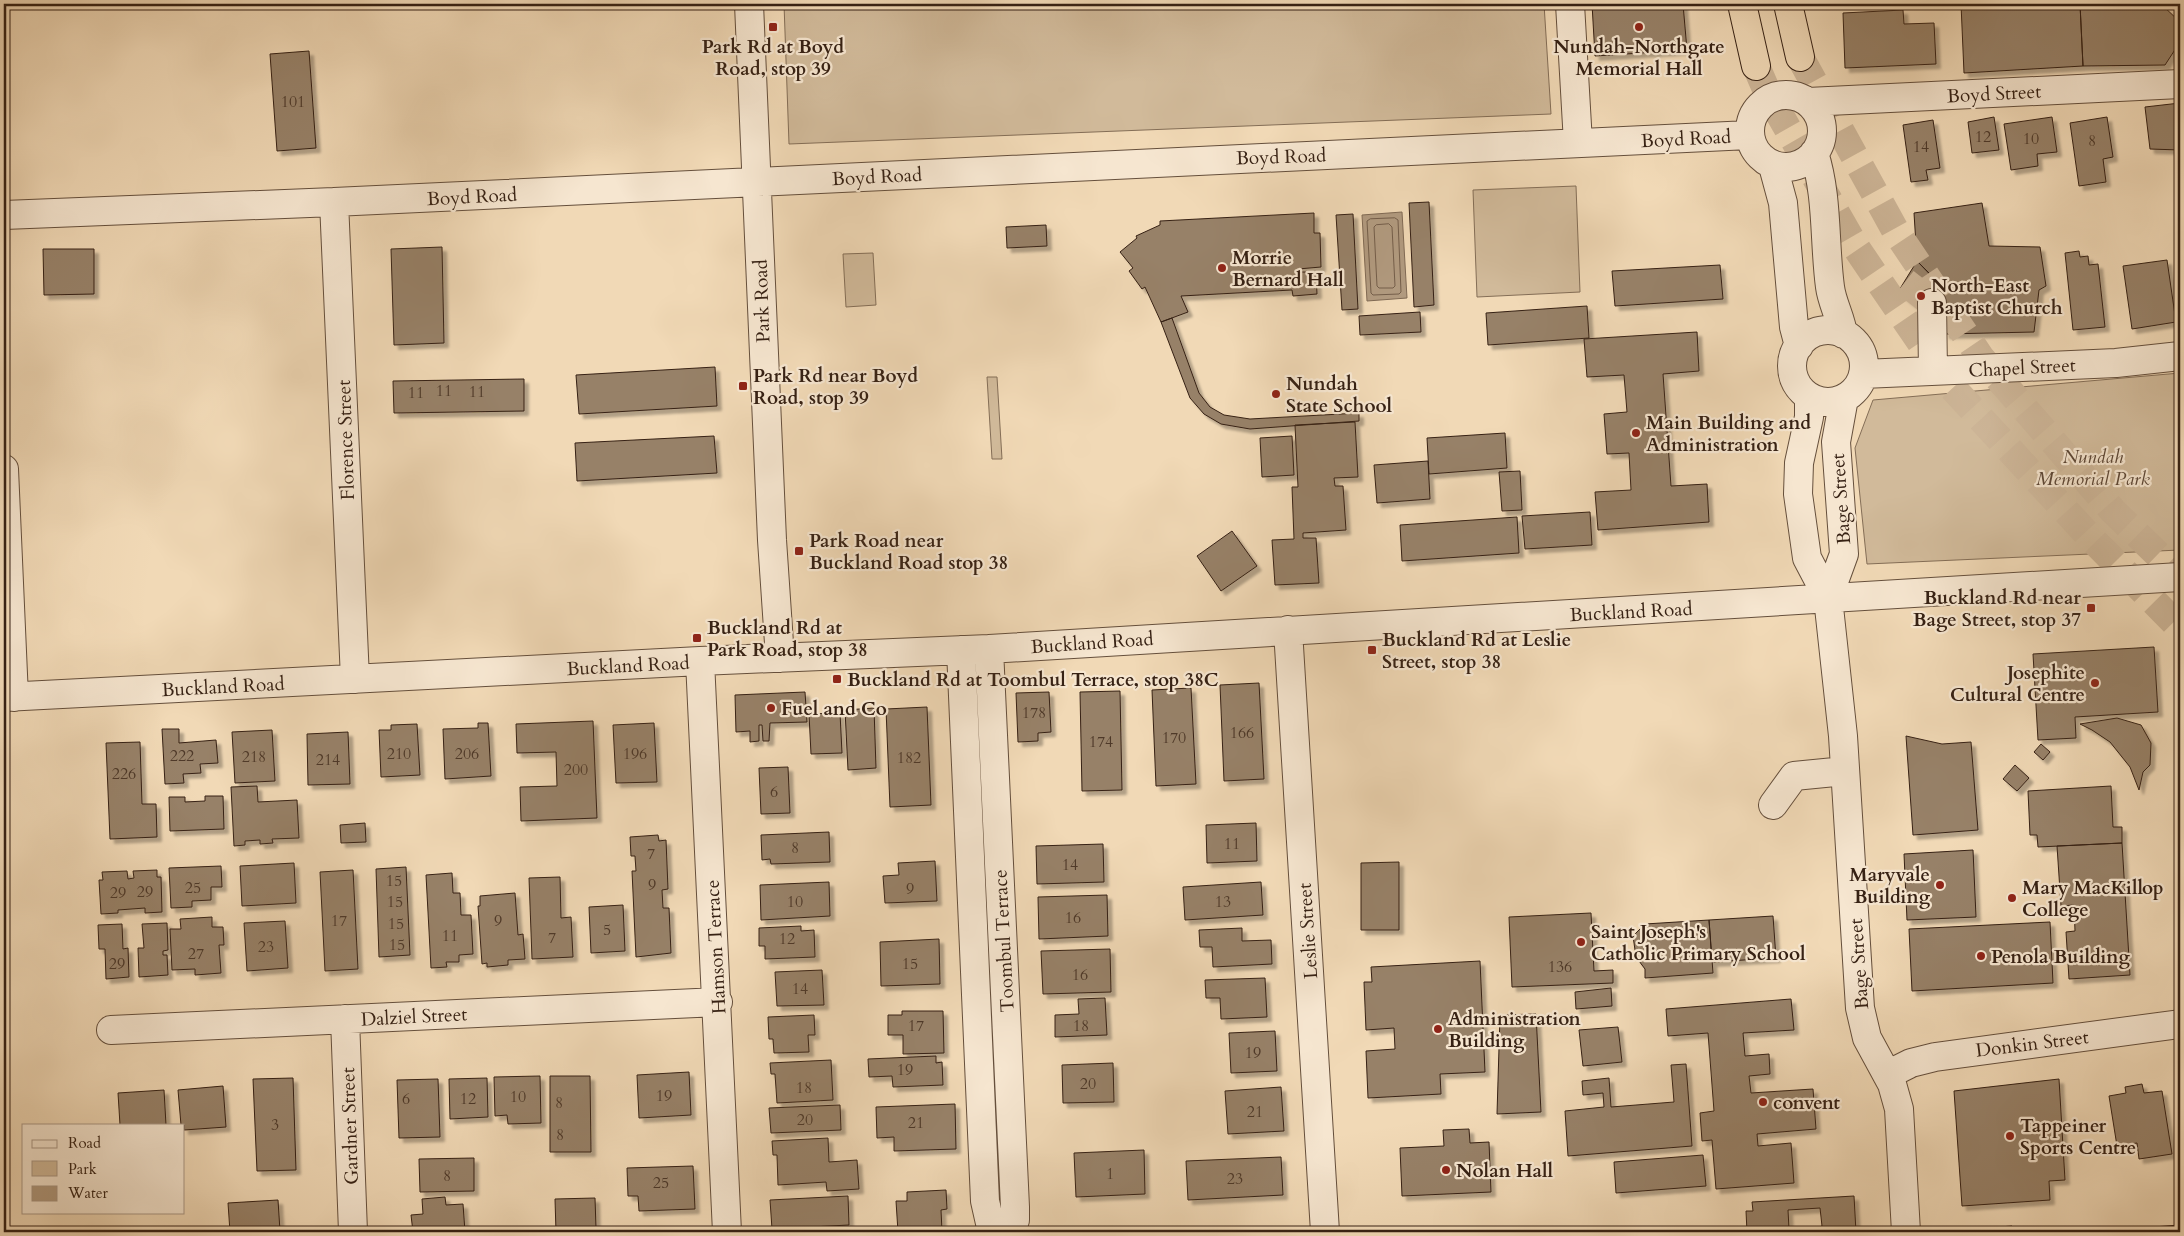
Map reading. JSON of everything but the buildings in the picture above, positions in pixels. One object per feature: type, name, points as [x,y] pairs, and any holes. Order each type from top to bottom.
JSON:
[{"type":"highway","points":[[1742,4],[1756,66]]},
{"type":"highway","points":[[1788,4],[1800,57]]},
{"type":"street","name":"Park Road","points":[[749,4],[772,540],[780,658]]},
{"type":"street","points":[[1570,4],[1578,143]]},
{"type":"street","name":"Boyd Street","points":[[1808,102],[2180,84]]},
{"type":"street","points":[[1785,95],[1797,97],[1808,102],[1816,110],[1822,132],[1820,143],[1814,154],[1796,166],[1785,168],[1773,166],[1757,154],[1749,135],[1750,123],[1755,112],[1763,103],[1773,97],[1785,95]]},
{"type":"street","name":"Boyd Road","points":[[4,215],[334,202],[1749,135]]},
{"type":"street","points":[[1814,154],[1822,177],[1830,291],[1833,304],[1842,323],[1844,334]]},
{"type":"street","points":[[1773,166],[1783,203],[1794,327],[1798,346]]},
{"type":"street","name":"Florence Street","points":[[334,202],[355,679]]},
{"type":"street","points":[[1932,303],[1933,371]]},
{"type":"street","points":[[1831,331],[1844,334],[1853,341],[1860,351],[1864,362],[1863,374],[1856,388],[1844,398],[1832,402],[1820,402],[1809,397],[1800,389],[1794,379],[1792,368],[1793,356],[1798,346],[1807,337],[1819,332],[1831,331]]},
{"type":"street","name":"Chapel Street","points":[[1863,374],[2116,362],[2180,356]]},
{"type":"street","name":"Bage Street","points":[[1809,397],[1809,417],[1799,463],[1798,494],[1806,558],[1828,598],[1843,736],[1860,1008],[1867,1038],[1887,1076],[1899,1109],[1906,1232]]},
{"type":"street","name":"Bage Street","points":[[1828,598],[1844,554],[1836,442],[1844,398]]},
{"type":"street","points":[[4,470],[9,697]]},
{"type":"street","name":"Buckland Road","points":[[9,697],[700,661],[989,649],[2180,577]]},
{"type":"street","name":"Leslie Street","points":[[1288,630],[1325,1232]]},
{"type":"street","name":"Toombul Terrace","points":[[989,649],[1015,1207],[1015,1220],[1010,1232]]},
{"type":"street","name":"Toombul Terrace","points":[[961,650],[985,1201],[992,1232]]},
{"type":"street","name":"Hamson Terrace","points":[[700,661],[718,1002],[727,1232]]},
{"type":"street","points":[[1773,805],[1794,776],[1845,771]]},
{"type":"street","name":"Dalziel Street","points":[[111,1030],[718,1002]]},
{"type":"street","name":"Gardner Street","points":[[345,1019],[353,1232]]},
{"type":"street","name":"Donkin Street","points":[[1887,1076],[1911,1063],[1935,1057],[2180,1024]]},
{"type":"green space","points":[[784,4],[1544,4],[1551,114],[789,144]]},
{"type":"green space","points":[[1576,186],[1580,292],[1477,297],[1473,190]]},
{"type":"green space","points":[[873,253],[876,305],[846,307],[843,254]]},
{"type":"green space","name":"Nundah Memorial Park","points":[[2180,373],[2180,550],[1867,564],[1855,448],[1873,400]]},
{"type":"green space","points":[[987,377],[997,377],[1002,459],[992,459]]},
{"type":"water","points":[[1402,212],[1407,298],[1367,301],[1362,215]]},
{"type":"tunnel","points":[[1800,57],[1895,230],[1981,358],[2113,511],[2180,576]]},
{"type":"tunnel","points":[[1756,66],[1769,96],[1855,246],[1949,384],[2087,534],[2180,628]]},
{"type":"tunnel","points":[[1905,282],[1932,303]]},
{"type":"place","name":"Park Rd at Boyd Road, stop 39","points":[[773,27]]},
{"type":"place","name":"Nundah-Northgate Memorial Hall","points":[[1639,27]]},
{"type":"place","name":"Morrie Bernard Hall","points":[[1222,268]]},
{"type":"place","name":"North-East Baptist Church","points":[[1921,296]]},
{"type":"place","name":"Park Rd near Boyd Road, stop 39","points":[[743,386]]},
{"type":"place","name":"Nundah State School","points":[[1276,394]]},
{"type":"place","name":"Main Building and Administration","points":[[1636,433]]},
{"type":"place","name":"Park Road near Buckland Road stop 38","points":[[799,551]]},
{"type":"place","name":"Buckland Rd near Bage Street, stop 37","points":[[2091,608]]},
{"type":"place","name":"Buckland Rd at Park Road, stop 38","points":[[697,638]]},
{"type":"place","name":"Buckland Rd at Leslie Street, stop 38","points":[[1372,650]]},
{"type":"place","name":"Buckland Rd at Toombul Terrace, stop 38C","points":[[837,679]]},
{"type":"place","name":"Josephite Cultural Centre","points":[[2095,683]]},
{"type":"place","name":"Fuel and Co","points":[[771,708]]},
{"type":"place","name":"Maryvale Building","points":[[1940,885]]},
{"type":"place","name":"Mary MacKillop College","points":[[2012,898]]},
{"type":"place","name":"Saint Joseph's Catholic Primary School","points":[[1581,942]]},
{"type":"place","name":"Penola Building","points":[[1981,956]]},
{"type":"place","name":"Administration Building","points":[[1438,1029]]},
{"type":"place","name":"convent","points":[[1763,1102]]},
{"type":"place","name":"Tappeiner Sports Centre","points":[[2010,1136]]},
{"type":"place","name":"Nolan Hall","points":[[1446,1170]]}]
